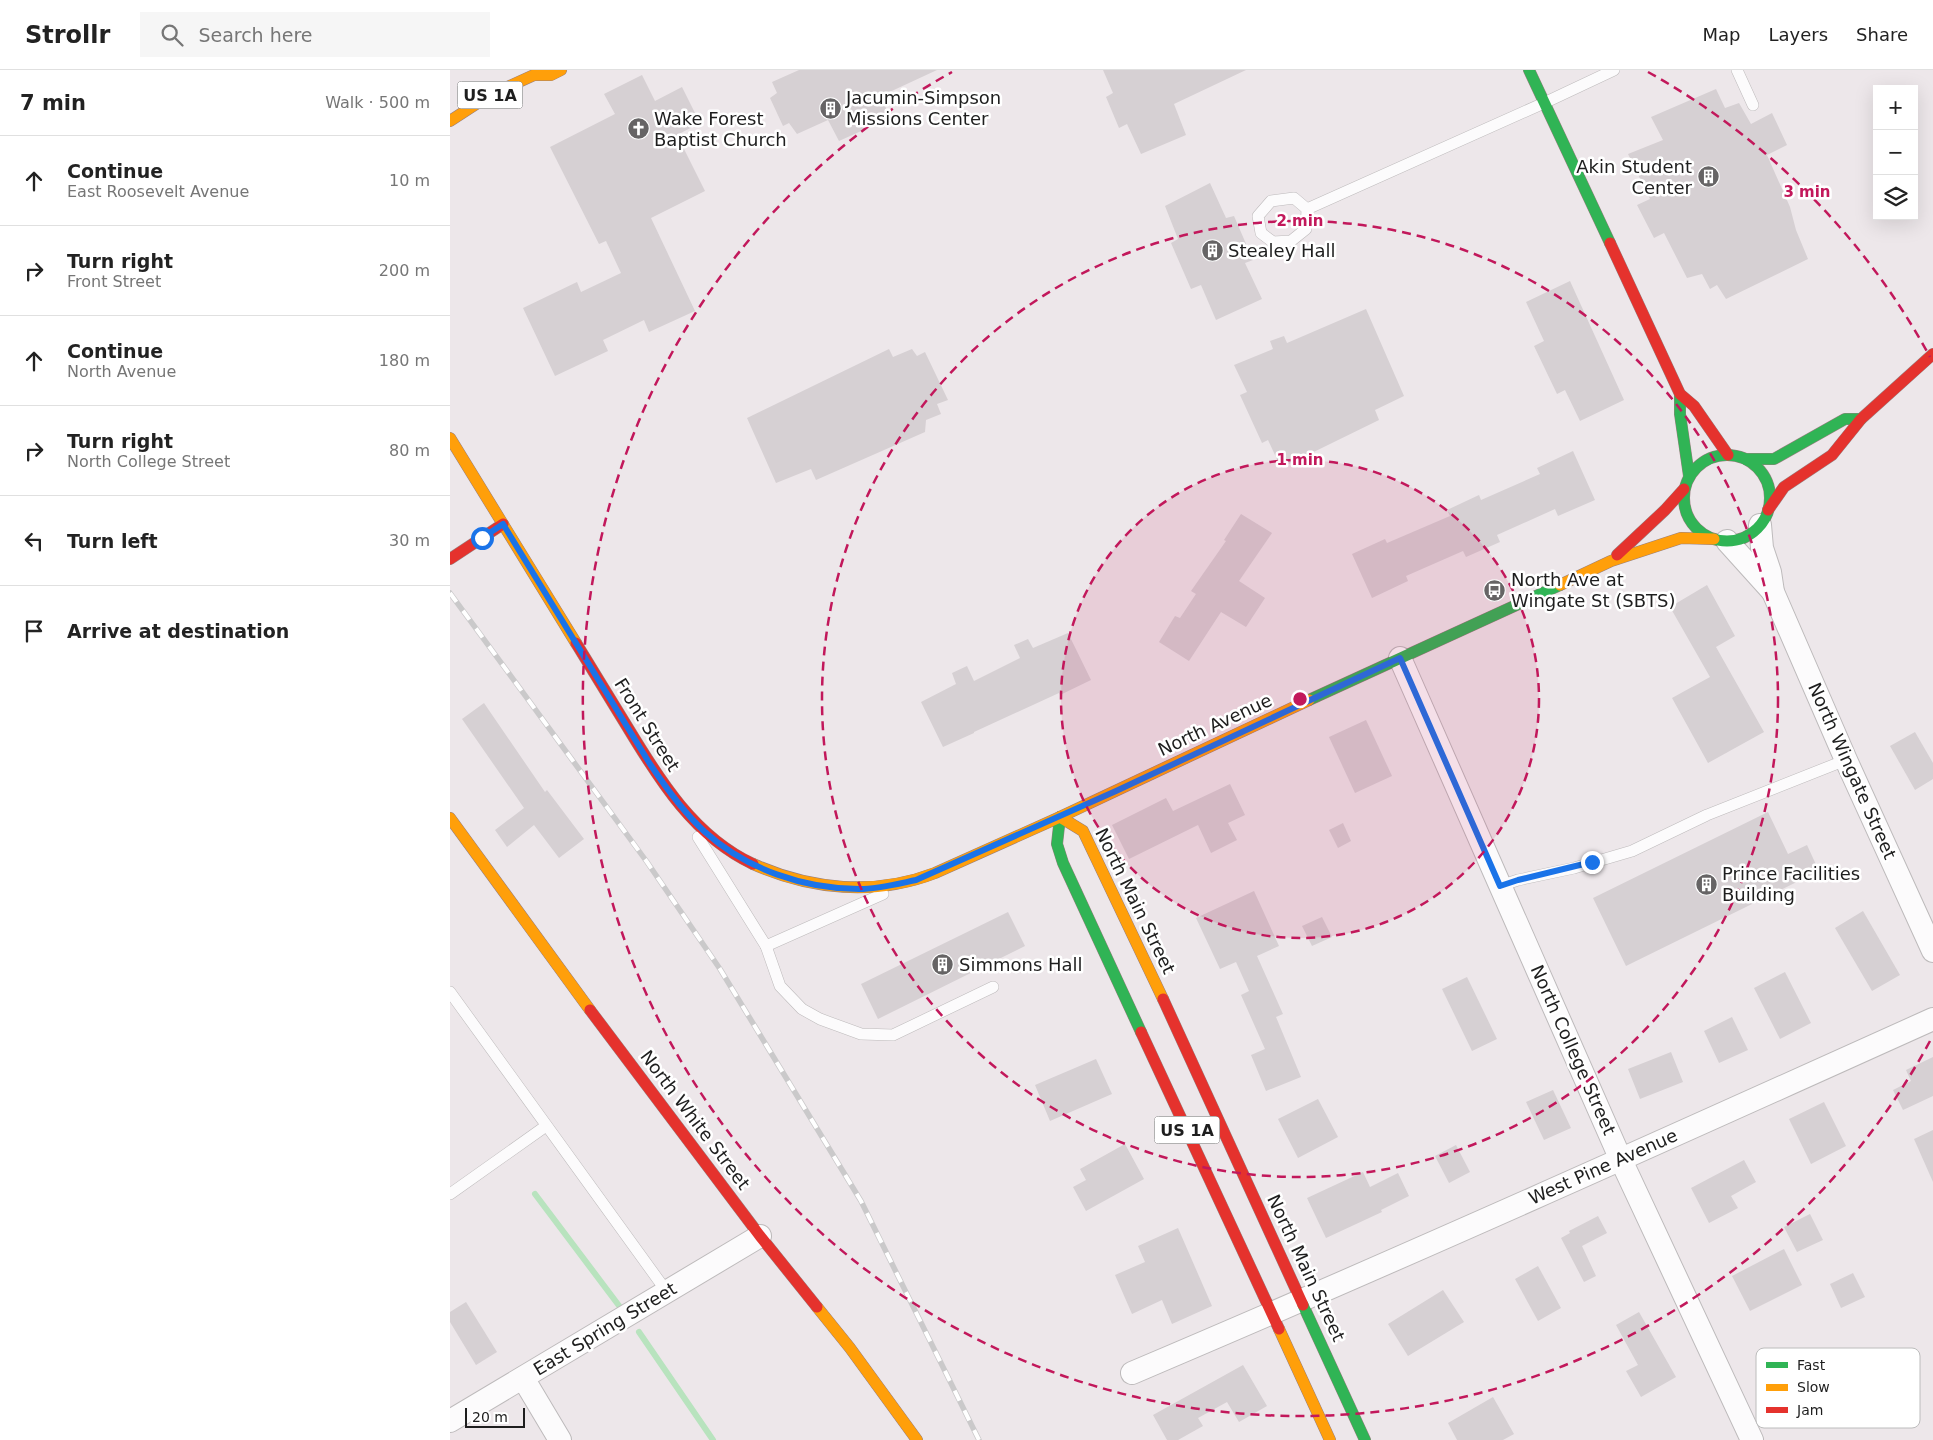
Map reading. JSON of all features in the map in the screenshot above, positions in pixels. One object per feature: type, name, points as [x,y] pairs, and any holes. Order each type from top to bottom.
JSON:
[{"type":"main road","name":"US 1A","points":[[450,121],[490,95],[537,73],[551,75],[561,70]]},
{"type":"main road","points":[[1529,70],[1680,394],[1694,406],[1728,455]]},
{"type":"main road","points":[[1861,419],[1845,419],[1774,459],[1746,459],[1721,455],[1708,459],[1697,466],[1689,476],[1684,489],[1683,502],[1686,514],[1702,534],[1720,540],[1741,539],[1753,532],[1784,487],[1832,455],[1861,419],[1933,354]]},
{"type":"main road","points":[[1680,394],[1680,414],[1689,476]]},
{"type":"main road","name":"Front Street","points":[[450,438],[650,764],[674,800],[706,832],[725,848],[767,871],[789,879],[834,888],[861,889],[916,880]]},
{"type":"main road","points":[[1746,459],[1758,468],[1766,481],[1770,495],[1764,517]]},
{"type":"main road","name":"North Avenue","points":[[1610,561],[1666,510],[1684,489]]},
{"type":"main road","points":[[450,559],[503,524]]},
{"type":"main road","name":"North Avenue","points":[[916,880],[1060,817],[1610,561],[1681,538],[1720,540]]},
{"type":"main road","name":"US 1A","points":[[1060,817],[1057,844],[1063,863],[1273,1313],[1330,1440]]},
{"type":"main road","name":"North Main Street","points":[[1060,817],[1083,831],[1132,933],[1365,1440]]},
{"type":"main road","name":"North White Street","points":[[452,826],[760,1236],[850,1348],[917,1440]]},
{"type":"street","name":"North Wingate Street","points":[[1764,517],[1762,548],[1770,572],[1773,592],[1846,760],[1933,951]]},
{"type":"street","name":"North Wingate Street","points":[[1720,540],[1773,592]]},
{"type":"street","name":"North College Street","points":[[1400,658],[1621,1160],[1752,1440]]},
{"type":"street","name":"West Pine Avenue","points":[[1132,1373],[1621,1160],[1933,1019]]},
{"type":"street","name":"East Spring Street","points":[[450,1421],[760,1236]]},
{"type":"street","points":[[523,1378],[560,1440]]},
{"type":"lane","points":[[1308,209],[1614,70]]},
{"type":"lane","points":[[1737,70],[1753,104]]},
{"type":"lane","points":[[1294,198],[1308,209],[1306,229],[1291,241],[1273,242],[1261,233],[1258,216],[1271,201],[1294,198]]},
{"type":"lane","points":[[1500,886],[1518,880],[1574,868],[1632,851],[1706,815],[1846,760]]},
{"type":"lane","points":[[674,800],[766,946],[780,986],[802,1009],[820,1019],[861,1034],[893,1035],[994,987]]},
{"type":"lane","points":[[766,946],[916,880]]},
{"type":"lane","points":[[450,992],[666,1292]]},
{"type":"lane","points":[[450,1194],[546,1126]]},
{"type":"building","name":"Jacumin-Simpson Missions Center","points":[[799,70],[937,70],[881,96],[890,118],[839,141],[828,120],[797,134],[789,123],[783,126],[770,98],[777,93],[772,82]]},
{"type":"building","points":[[1103,70],[1246,70],[1174,104],[1186,135],[1141,154],[1127,124],[1119,128],[1106,97],[1113,93]]},
{"type":"building","points":[[642,75],[655,101],[682,87],[700,123],[677,135],[705,191],[651,218],[695,311],[649,332],[644,320],[603,340],[608,351],[555,376],[523,308],[577,282],[581,292],[621,273],[606,241],[599,244],[550,147],[615,114],[604,94]]},
{"type":"building","name":"Akin Student Center","points":[[1716,89],[1725,108],[1739,103],[1751,124],[1772,113],[1787,145],[1767,155],[1790,207],[1796,230],[1808,259],[1726,299],[1717,285],[1710,289],[1702,274],[1687,278],[1664,233],[1654,238],[1637,205],[1650,199],[1628,154],[1663,140],[1651,117]]},
{"type":"building","name":"Stealey Hall","points":[[1210,183],[1226,218],[1234,216],[1253,260],[1245,263],[1262,299],[1216,320],[1201,285],[1191,289],[1171,243],[1178,239],[1165,206]]},
{"type":"building","points":[[1570,281],[1624,400],[1580,421],[1565,390],[1557,394],[1534,346],[1544,341],[1526,302]]},
{"type":"building","points":[[1366,309],[1404,396],[1375,410],[1379,420],[1281,468],[1268,440],[1262,443],[1240,395],[1247,392],[1234,365],[1273,349],[1270,341],[1284,336],[1287,343]]},
{"type":"building","points":[[889,349],[893,357],[912,349],[917,356],[925,352],[948,400],[937,404],[941,414],[926,420],[925,432],[816,480],[811,469],[776,483],[747,418]]},
{"type":"building","points":[[1573,451],[1595,500],[1558,516],[1555,509],[1497,535],[1500,542],[1466,557],[1463,551],[1406,576],[1408,581],[1372,598],[1352,554],[1385,539],[1387,543],[1450,516],[1447,510],[1479,495],[1481,500],[1540,474],[1537,468]]},
{"type":"building","points":[[1241,514],[1272,533],[1239,581],[1265,598],[1246,627],[1221,612],[1189,661],[1159,642],[1175,616],[1180,618],[1196,594],[1191,591],[1226,541],[1224,540]]},
{"type":"building","points":[[1707,585],[1735,636],[1716,647],[1764,732],[1708,763],[1672,698],[1710,677],[1670,607]]},
{"type":"building","points":[[1068,633],[1091,680],[943,747],[921,702],[956,684],[952,673],[967,666],[974,681],[1020,658],[1014,645],[1028,639],[1033,648]]},
{"type":"building","points":[[484,703],[545,792],[547,790],[584,839],[559,858],[534,825],[507,847],[495,830],[524,808],[462,719]]},
{"type":"building","points":[[1366,720],[1392,776],[1355,793],[1329,737]]},
{"type":"building","points":[[1915,732],[1933,763],[1933,779],[1915,790],[1890,746]]},
{"type":"building","points":[[1230,784],[1245,815],[1228,823],[1237,840],[1211,853],[1198,825],[1129,859],[1112,825],[1166,798],[1173,811]]},
{"type":"building","name":"Prince Facilities Building","points":[[1768,812],[1788,854],[1807,845],[1819,871],[1626,966],[1593,898]]},
{"type":"building","points":[[1343,823],[1351,841],[1338,848],[1329,830]]},
{"type":"building","points":[[1254,891],[1279,946],[1257,956],[1283,1014],[1276,1017],[1301,1077],[1266,1091],[1251,1055],[1265,1049],[1241,995],[1249,991],[1236,962],[1220,969],[1196,918]]},
{"type":"building","points":[[1863,911],[1900,975],[1872,991],[1835,928]]},
{"type":"building","name":"Simmons Hall","points":[[1008,912],[1025,946],[878,1019],[861,984]]},
{"type":"building","points":[[1322,917],[1332,937],[1312,946],[1302,926]]},
{"type":"building","points":[[1785,972],[1811,1023],[1780,1039],[1754,988]]},
{"type":"building","points":[[1467,977],[1497,1039],[1472,1051],[1442,989]]},
{"type":"building","points":[[1732,1017],[1748,1050],[1719,1063],[1704,1031]]},
{"type":"building","points":[[1671,1052],[1683,1082],[1640,1099],[1628,1069]]},
{"type":"building","points":[[1933,1057],[1933,1096],[1903,1110],[1893,1090],[1911,1081],[1906,1070]]},
{"type":"building","points":[[1096,1059],[1112,1094],[1050,1121],[1035,1085]]},
{"type":"building","points":[[1553,1090],[1571,1128],[1544,1140],[1526,1102]]},
{"type":"building","points":[[1318,1099],[1338,1137],[1298,1158],[1278,1119]]},
{"type":"building","points":[[1824,1102],[1846,1146],[1811,1164],[1789,1119]]},
{"type":"building","points":[[1933,1130],[1933,1182],[1914,1139]]},
{"type":"building","points":[[1125,1144],[1144,1179],[1086,1211],[1073,1187],[1086,1180],[1080,1169]]},
{"type":"building","points":[[1456,1145],[1470,1172],[1449,1183],[1435,1156]]},
{"type":"building","points":[[1744,1160],[1756,1182],[1731,1196],[1738,1208],[1709,1223],[1691,1188]]},
{"type":"building","points":[[1363,1172],[1370,1187],[1398,1173],[1409,1196],[1381,1210],[1382,1212],[1326,1238],[1307,1198]]},
{"type":"building","points":[[1810,1214],[1823,1240],[1797,1252],[1784,1227]]},
{"type":"building","points":[[1598,1216],[1607,1233],[1582,1246],[1596,1276],[1584,1282],[1561,1238],[1570,1233],[1569,1231]]},
{"type":"building","points":[[1178,1228],[1212,1306],[1172,1324],[1162,1300],[1132,1314],[1115,1275],[1145,1262],[1138,1246]]},
{"type":"building","points":[[1784,1249],[1802,1285],[1750,1311],[1732,1276]]},
{"type":"building","points":[[1538,1266],[1561,1308],[1538,1321],[1515,1279]]},
{"type":"building","points":[[1853,1273],[1865,1297],[1841,1308],[1830,1284]]},
{"type":"building","points":[[1443,1290],[1464,1322],[1408,1356],[1388,1324]]},
{"type":"building","points":[[466,1302],[497,1352],[476,1365],[450,1322],[450,1312]]},
{"type":"building","points":[[1639,1312],[1676,1377],[1641,1397],[1626,1371],[1638,1365],[1616,1325]]},
{"type":"building","points":[[1243,1365],[1267,1406],[1239,1422],[1227,1402],[1198,1418],[1203,1426],[1178,1440],[1167,1440],[1153,1415]]},
{"type":"building","points":[[1493,1397],[1514,1434],[1503,1440],[1457,1440],[1448,1423]]},
{"type":"waterway","points":[[535,1194],[620,1307]]},
{"type":"waterway","points":[[639,1332],[713,1440]]},
{"type":"railway","points":[[450,593],[647,862],[720,969],[861,1201],[979,1440]]},
{"type":"traffic: fast","points":[[1529,70],[1610,243]]},
{"type":"traffic: fast","points":[[1680,394],[1680,414],[1689,476]]},
{"type":"traffic: fast","points":[[1746,459],[1774,459],[1845,419],[1861,419]]},
{"type":"traffic: fast","points":[[1727,455],[1743,458],[1751,462],[1763,474],[1767,482],[1770,498],[1767,514],[1763,522],[1751,534],[1743,538],[1727,541],[1711,538],[1703,534],[1691,522],[1687,514],[1684,498],[1687,482],[1691,474],[1703,462],[1711,458],[1727,455]]},
{"type":"traffic: fast","points":[[1309,700],[1560,585]]},
{"type":"traffic: fast","points":[[1060,817],[1057,844],[1063,863],[1141,1032]]},
{"type":"traffic: fast","points":[[1303,1305],[1365,1440]]},
{"type":"traffic: slow","points":[[450,121],[490,95],[534,75],[551,75],[561,70]]},
{"type":"traffic: slow","points":[[450,438],[576,643]]},
{"type":"traffic: slow","points":[[1560,585],[1611,561],[1681,538],[1714,539]]},
{"type":"traffic: slow","points":[[1060,817],[1309,700]]},
{"type":"traffic: slow","points":[[753,864],[797,880],[820,884],[843,887],[889,885],[935,873],[1060,817]]},
{"type":"traffic: slow","points":[[1060,817],[1083,831],[1163,999]]},
{"type":"traffic: slow","points":[[450,818],[590,1010]]},
{"type":"traffic: slow","points":[[817,1307],[850,1348],[917,1440]]},
{"type":"traffic: slow","points":[[1279,1329],[1330,1440]]},
{"type":"traffic: jam","points":[[1610,243],[1680,394],[1694,406],[1728,455]]},
{"type":"traffic: jam","points":[[1768,510],[1784,487],[1832,455],[1861,419],[1933,354]]},
{"type":"traffic: jam","points":[[1617,555],[1665,510],[1684,489]]},
{"type":"traffic: jam","points":[[450,559],[503,524]]},
{"type":"traffic: jam","points":[[576,643],[640,748],[681,806],[714,839],[732,853],[753,864]]},
{"type":"traffic: jam","points":[[1163,999],[1303,1305]]},
{"type":"traffic: jam","points":[[590,1010],[760,1236],[817,1307]]},
{"type":"traffic: jam","points":[[1141,1032],[1279,1329]]},
{"type":"place","name":"Jacumin-Simpson Missions Center","points":[[830,108]]},
{"type":"place","name":"Wake Forest Baptist Church","points":[[638,129]]},
{"type":"place","name":"Akin Student Center","points":[[1708,177]]},
{"type":"place","name":"Stealey Hall","points":[[1212,251]]},
{"type":"place","name":"North Ave at Wingate St (SBTS)","points":[[1495,590]]},
{"type":"place","name":"Prince Facilities Building","points":[[1706,884]]},
{"type":"place","name":"Simmons Hall","points":[[943,965]]},
{"type":"route","points":[[482,538],[503,524],[674,800],[725,848],[767,871],[789,879],[834,888],[861,889],[916,880],[1116,791],[1400,658],[1500,886],[1592,862]]}]
